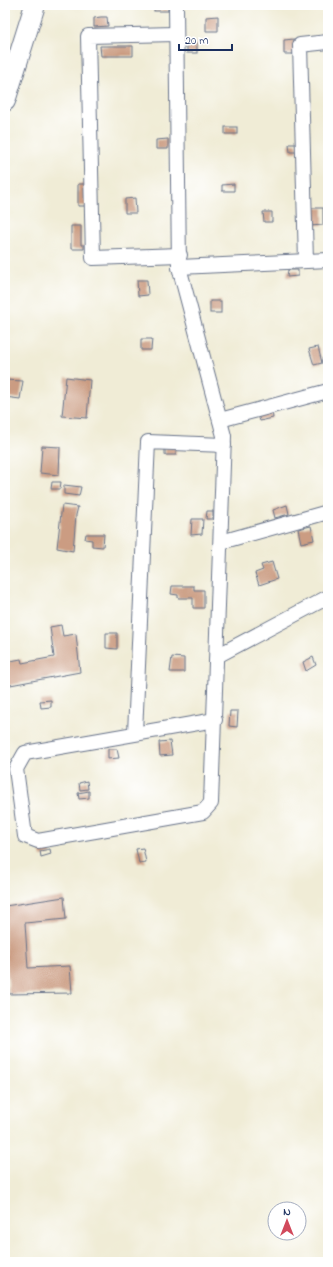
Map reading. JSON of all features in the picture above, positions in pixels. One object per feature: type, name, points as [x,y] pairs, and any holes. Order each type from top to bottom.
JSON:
[{"type":"street","points":[[5,101],[35,5]]},
{"type":"street","points":[[176,5],[180,261],[224,436],[215,720],[211,803],[203,812],[38,841],[25,836],[16,769],[25,753],[215,720]]},
{"type":"street","points":[[176,34],[88,36],[93,258],[180,261],[328,260]]},
{"type":"street","points":[[306,261],[300,45],[328,42]]},
{"type":"street","points":[[220,420],[328,391]]},
{"type":"street","points":[[135,734],[148,442],[224,445]]},
{"type":"street","points":[[221,542],[328,512]]},
{"type":"street","points":[[217,656],[328,597]]},
{"type":"path","points":[[321,1262],[328,1258]]},
{"type":"building","points":[[154,5],[168,5],[168,11],[154,11]]},
{"type":"building","points":[[218,16],[218,31],[206,31],[206,17]]},
{"type":"building","points":[[107,17],[108,26],[94,27],[94,18]]},
{"type":"building","points":[[294,39],[294,54],[284,54],[284,40]]},
{"type":"building","points":[[187,43],[197,43],[197,53],[187,53]]},
{"type":"building","points":[[100,46],[133,46],[133,56],[101,56]]},
{"type":"building","points":[[225,127],[237,127],[237,134],[225,134]]},
{"type":"building","points":[[168,139],[168,149],[156,149],[156,140]]},
{"type":"building","points":[[289,144],[297,144],[298,152],[290,152]]},
{"type":"building","points":[[78,184],[85,184],[86,206],[78,206]]},
{"type":"building","points":[[234,184],[234,191],[222,191],[222,185]]},
{"type":"building","points":[[135,198],[136,213],[125,213],[125,199]]},
{"type":"building","points":[[309,208],[323,208],[323,225],[310,226]]},
{"type":"building","points":[[263,212],[272,212],[272,222],[264,222]]},
{"type":"building","points":[[71,226],[81,226],[81,245],[84,245],[84,249],[71,249]]},
{"type":"building","points":[[288,270],[298,270],[298,276],[287,277]]},
{"type":"building","points":[[137,280],[147,280],[148,295],[138,296]]},
{"type":"building","points":[[210,301],[221,301],[221,313],[210,313]]},
{"type":"building","points":[[141,339],[152,339],[151,350],[141,350]]},
{"type":"building","points":[[318,347],[322,363],[314,365],[309,349]]},
{"type":"building","points":[[66,377],[90,380],[87,418],[62,416]]},
{"type":"building","points":[[5,380],[23,381],[20,399],[5,397]]},
{"type":"building","points":[[272,411],[273,418],[260,421],[258,415]]},
{"type":"building","points":[[42,446],[60,447],[59,475],[40,473]]},
{"type":"building","points":[[165,448],[176,448],[176,455],[165,455]]},
{"type":"building","points":[[52,482],[61,482],[60,489],[51,489]]},
{"type":"building","points":[[64,485],[81,487],[79,496],[64,494]]},
{"type":"building","points":[[62,505],[78,507],[73,551],[57,548]]},
{"type":"building","points":[[287,505],[289,514],[275,518],[273,510]]},
{"type":"building","points":[[207,511],[213,511],[213,519],[206,519]]},
{"type":"building","points":[[192,519],[203,519],[202,534],[191,535]]},
{"type":"building","points":[[311,526],[314,540],[301,543],[298,529]]},
{"type":"building","points":[[86,534],[104,534],[103,547],[92,546],[92,540],[85,539]]},
{"type":"building","points":[[272,562],[277,579],[259,585],[255,573],[263,570],[261,565]]},
{"type":"building","points":[[172,586],[194,586],[194,590],[204,590],[204,608],[193,608],[193,598],[178,598],[178,595],[171,594]]},
{"type":"building","points":[[61,625],[63,636],[76,634],[80,672],[5,686],[5,662],[21,659],[22,663],[54,657],[50,627]]},
{"type":"building","points":[[106,633],[117,633],[117,649],[106,648]]},
{"type":"building","points":[[172,657],[184,658],[184,672],[170,672]]},
{"type":"building","points":[[313,657],[316,665],[306,671],[303,662]]},
{"type":"building","points":[[51,700],[51,707],[41,708],[40,701]]},
{"type":"building","points":[[230,711],[238,711],[237,727],[229,726]]},
{"type":"building","points":[[170,741],[172,755],[160,756],[159,742]]},
{"type":"building","points":[[108,749],[117,749],[119,758],[108,759]]},
{"type":"building","points":[[87,781],[88,789],[80,790],[79,783]]},
{"type":"building","points":[[89,791],[89,798],[79,799],[78,793]]},
{"type":"building","points":[[143,848],[146,862],[139,863],[136,849]]},
{"type":"building","points":[[50,849],[51,854],[41,857],[40,851]]},
{"type":"building","points":[[64,897],[66,919],[25,923],[28,968],[70,966],[72,993],[9,994],[5,944],[5,906]]}]
